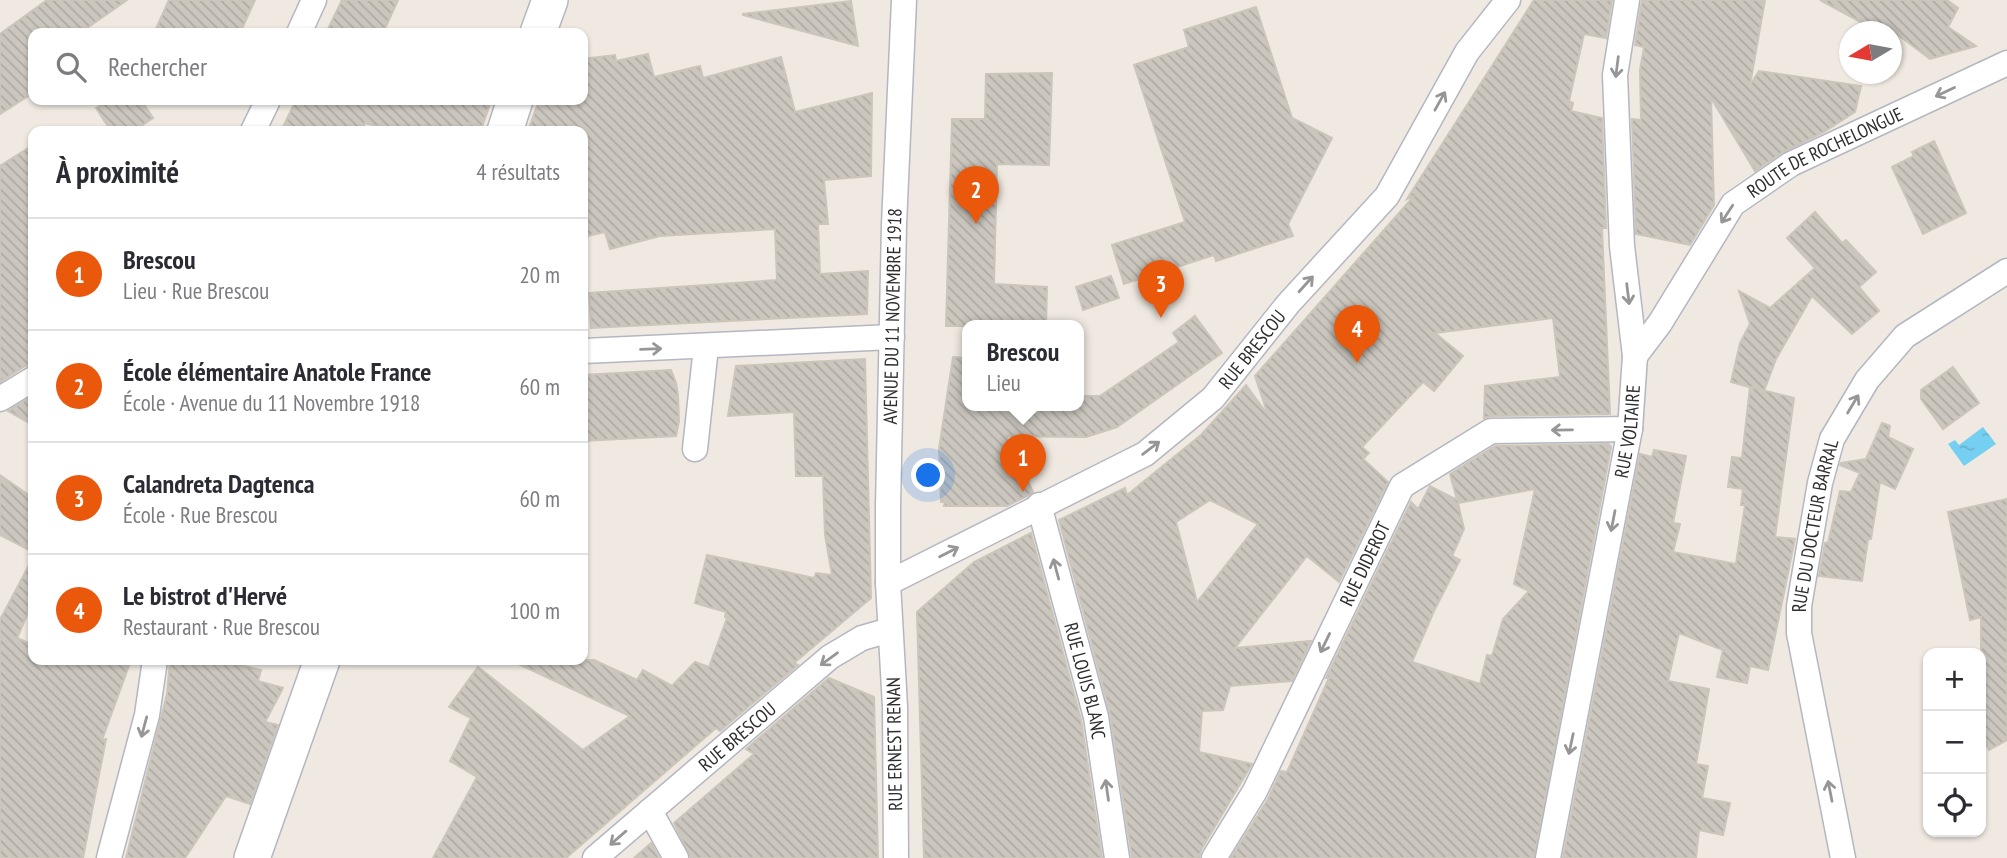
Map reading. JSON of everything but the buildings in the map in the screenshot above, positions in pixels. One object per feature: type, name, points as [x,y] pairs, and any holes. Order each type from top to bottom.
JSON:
[{"type":"main road","points":[[540,28],[550,0]]},
{"type":"main road","points":[[507,126],[513,105]]},
{"type":"main road","points":[[252,858],[319,665]]},
{"type":"street","points":[[301,28],[314,0]]},
{"type":"street","name":"AVENUE DU 11 NOVEMBRE 1918","points":[[890,630],[888,583],[892,337],[904,0]]},
{"type":"street","name":"RUE BRESCOU","points":[[888,583],[1145,454],[1213,398],[1288,304],[1387,195],[1467,52],[1508,0]]},
{"type":"street","name":"RUE VOLTAIRE","points":[[1548,858],[1630,429],[1635,356],[1622,247],[1615,75],[1627,0]]},
{"type":"street","name":"ROUTE DE ROCHELONGUE","points":[[1635,356],[1660,323],[1733,205],[1791,164],[2007,63]]},
{"type":"street","points":[[255,126],[266,105]]},
{"type":"street","name":"RUE DU DOCTEUR BARRAL","points":[[1843,858],[1799,633],[1798,606],[1823,472],[1832,439],[1867,380],[1905,336],[2007,271]]},
{"type":"street","points":[[588,351],[892,337]]},
{"type":"street","points":[[695,449],[706,347]]},
{"type":"street","points":[[0,399],[28,382]]},
{"type":"street","name":"RUE DIDEROT","points":[[1214,858],[1255,791],[1402,486],[1491,431],[1630,429]]},
{"type":"street","name":"RUE LOUIS BLANC","points":[[1040,505],[1096,717],[1117,858]]},
{"type":"street","name":"RUE BRESCOU","points":[[595,858],[831,657],[862,638],[890,630]]},
{"type":"street","name":"RUE ERNEST RENAN","points":[[890,630],[895,707],[896,858]]},
{"type":"street","points":[[109,858],[147,715],[154,665]]},
{"type":"street","points":[[650,811],[676,858]]},
{"type":"water","points":[[1983,427],[1996,444],[1964,466],[1948,444],[1955,440],[1959,445]]},
{"type":"place","name":"École élémentaire Anatole France","points":[[976,224]]},
{"type":"place","name":"Calandreta Dagtenca","points":[[1161,318]]},
{"type":"place","name":"Le bistrot d'Hervé","points":[[1357,363]]},
{"type":"place","name":"Brescou","points":[[1023,492]]}]
